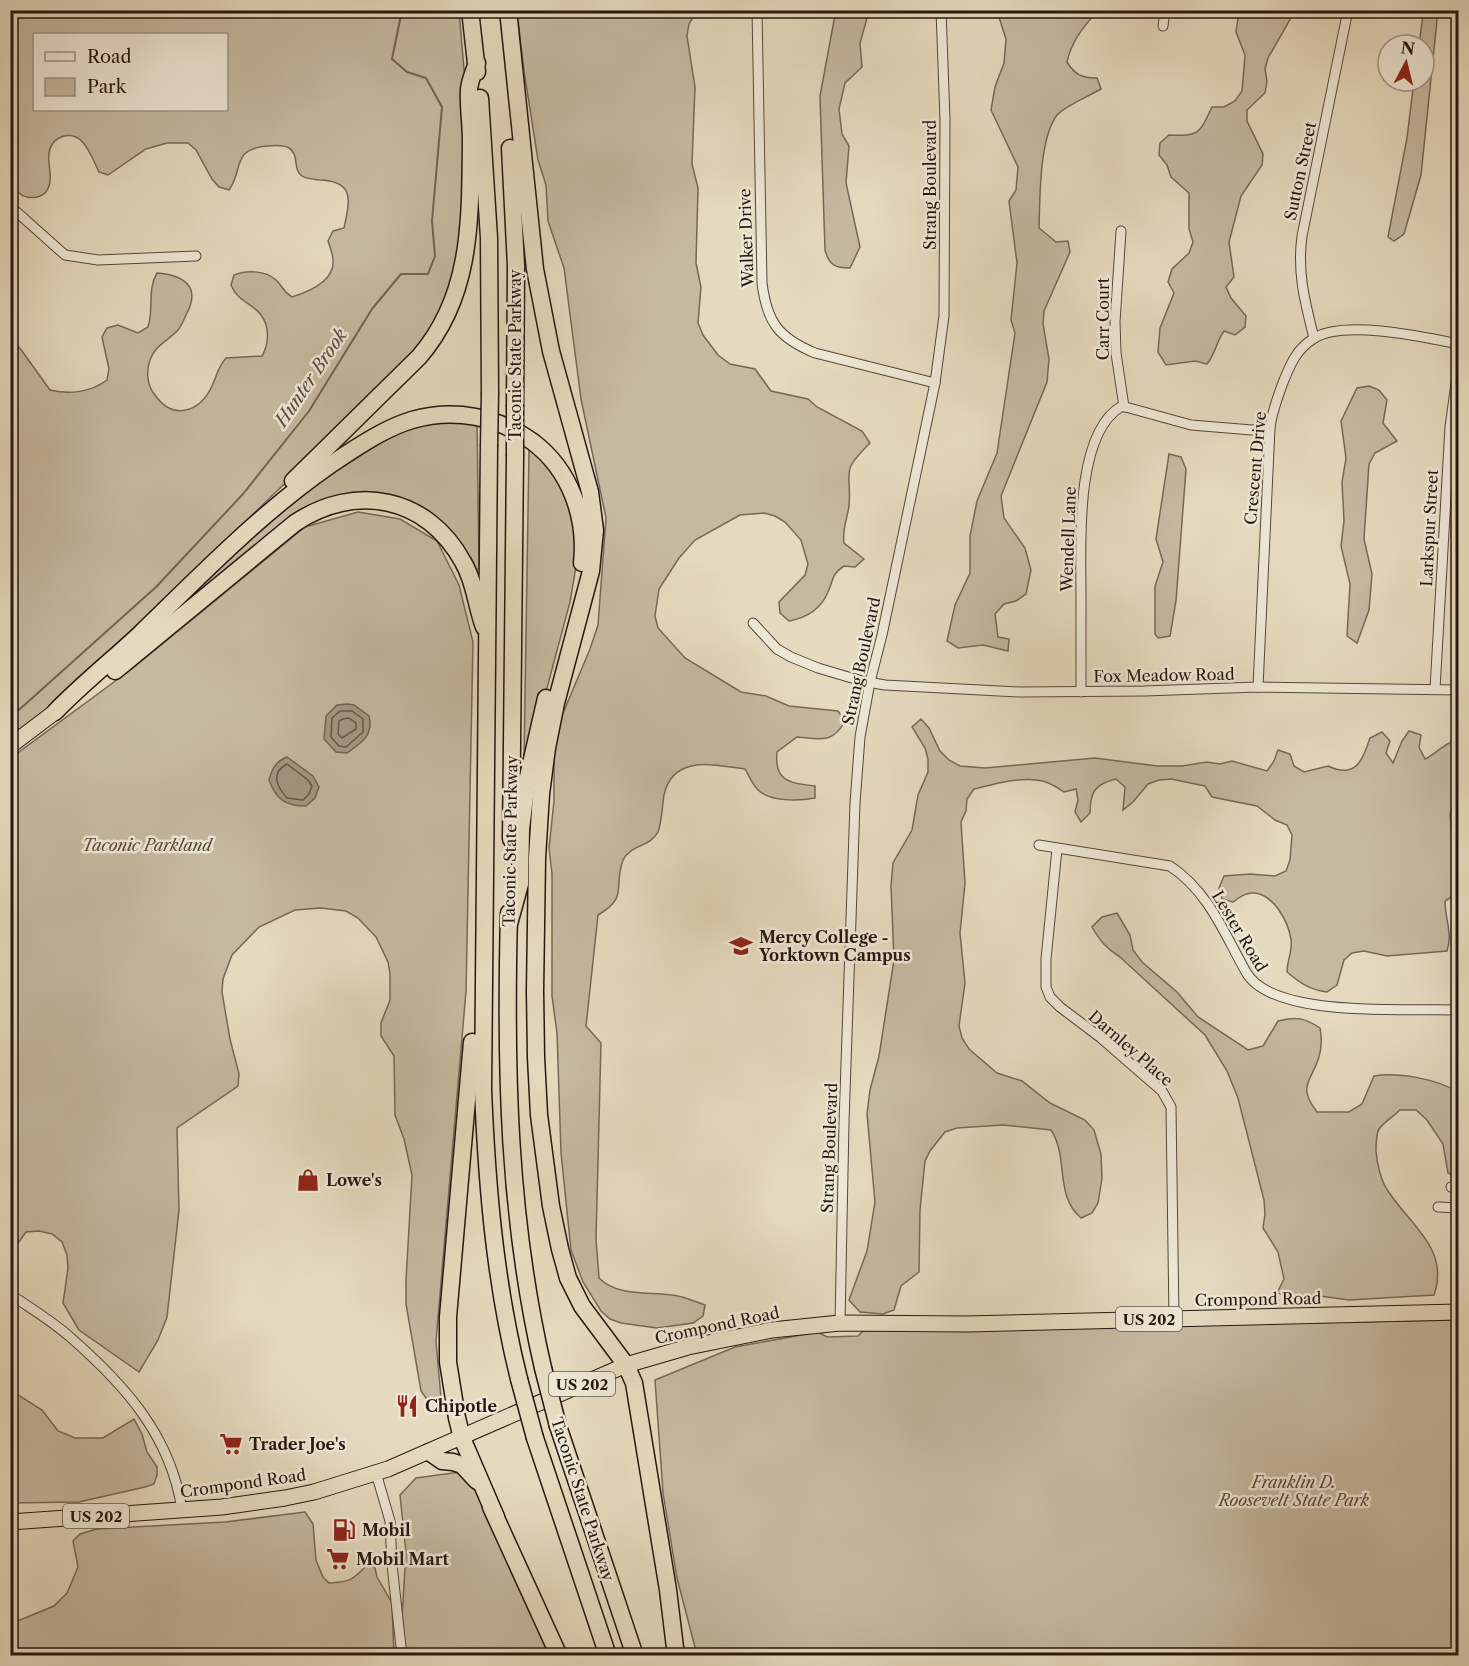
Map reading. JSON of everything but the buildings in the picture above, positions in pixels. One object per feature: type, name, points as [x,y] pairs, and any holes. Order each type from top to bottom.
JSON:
[{"type":"highway","name":"Taconic State Parkway","points":[[470,10],[484,144],[489,238],[490,393],[483,1090],[487,1185],[499,1278],[519,1378],[535,1438],[608,1656]]},
{"type":"highway","name":"Taconic State Parkway","points":[[497,10],[513,192],[516,287],[508,1093],[511,1156],[521,1251],[543,1368],[558,1426],[635,1656]]},
{"type":"highway","points":[[508,10],[535,269],[557,373],[590,492],[594,530],[591,571],[556,703],[542,787],[536,888],[538,1100],[551,1206],[565,1267],[582,1306],[626,1365],[634,1383],[668,1590],[676,1656]]},
{"type":"highway","points":[[206,569],[248,524],[419,357],[437,335],[446,319],[459,286],[466,249],[471,160],[469,87],[477,63]]},
{"type":"highway","points":[[10,746],[55,712],[206,569],[272,509],[306,482],[375,436],[410,420],[446,414],[480,417],[518,432],[540,448],[551,460],[566,481],[577,506],[583,532],[583,555],[576,590],[530,764],[521,830],[520,884],[509,924]]},
{"type":"highway","points":[[55,712],[82,696],[105,678],[295,523],[324,507],[343,502],[370,500],[396,504],[412,511],[434,526],[450,543],[466,567],[477,608],[488,636]]},
{"type":"highway","points":[[484,960],[474,975],[469,1085],[447,1329],[450,1381],[462,1438],[559,1656]]},
{"type":"highway","name":"Crompond Road","points":[[10,1522],[222,1507],[285,1498],[329,1488],[376,1473],[429,1452],[626,1365],[743,1335],[840,1323],[967,1324],[1458,1312]]},
{"type":"highway","points":[[429,1452],[442,1461],[458,1463],[470,1472],[496,1517]]},
{"type":"street","name":"Walker Drive","points":[[757,10],[762,283],[764,302],[772,324],[798,346],[815,353],[935,383]]},
{"type":"street","name":"Strang Boulevard","points":[[840,1323],[844,1122],[855,803],[860,737],[942,343],[945,290],[945,120],[941,10]]},
{"type":"street","points":[[1163,26],[1165,10]]},
{"type":"street","name":"Sutton Street","points":[[1314,338],[1306,309],[1299,258],[1348,10]]},
{"type":"street","points":[[10,206],[58,250],[68,256],[98,260],[196,256]]},
{"type":"street","name":"Carr Court","points":[[1121,231],[1116,353],[1125,406]]},
{"type":"street","name":"Crescent Drive","points":[[1258,687],[1270,428],[1278,395],[1294,356],[1314,338],[1332,331],[1351,330],[1410,335],[1458,344]]},
{"type":"street","name":"Larkspur Street","points":[[1435,689],[1450,427],[1458,369]]},
{"type":"street","points":[[1125,406],[1191,425],[1232,429],[1270,428]]},
{"type":"street","name":"Wendell Lane","points":[[1081,692],[1081,529],[1084,484],[1094,444],[1103,426],[1116,410],[1125,406]]},
{"type":"street","name":"Fox Meadow Road","points":[[753,623],[777,649],[818,668],[870,682],[939,689],[1020,692],[1258,687],[1458,690]]},
{"type":"street","name":"Lester Road","points":[[1039,845],[1152,862],[1170,866],[1184,875],[1212,909],[1247,974],[1255,985],[1264,991],[1286,999],[1327,1007],[1458,1010]]},
{"type":"street","name":"Darnley Place","points":[[1057,849],[1046,959],[1046,987],[1050,997],[1162,1091],[1171,1107],[1174,1319]]},
{"type":"street","points":[[1438,1207],[1458,1208]]},
{"type":"street","points":[[10,1294],[69,1335],[146,1417],[175,1478],[182,1510]]},
{"type":"street","points":[[376,1473],[390,1521],[392,1565],[402,1656]]},
{"type":"green space","points":[[10,11],[459,11],[465,81],[462,247],[443,316],[395,376],[58,703],[11,739],[11,338],[50,390],[73,392],[87,390],[107,380],[109,369],[102,337],[107,328],[118,325],[138,333],[148,327],[152,286],[157,273],[175,276],[182,279],[191,289],[191,304],[178,330],[152,355],[148,378],[152,391],[162,403],[170,408],[186,410],[201,402],[207,395],[226,358],[262,356],[266,346],[268,336],[264,320],[234,291],[231,285],[234,275],[244,272],[266,274],[276,280],[292,297],[319,284],[330,274],[332,267],[333,260],[328,241],[333,231],[344,228],[348,209],[347,194],[344,188],[331,181],[302,176],[297,170],[292,151],[280,146],[255,148],[243,156],[229,190],[219,187],[212,179],[196,150],[188,143],[167,143],[146,149],[108,175],[99,172],[89,151],[80,140],[74,136],[67,136],[53,142],[49,150],[50,182],[43,194],[30,198],[14,187],[11,182]]},
{"type":"green space","points":[[517,11],[701,11],[695,14],[689,24],[687,36],[695,87],[692,164],[698,188],[696,263],[701,287],[698,323],[703,335],[718,355],[730,364],[755,369],[771,391],[808,399],[817,407],[862,431],[870,443],[854,461],[849,472],[849,506],[844,533],[844,543],[864,559],[855,567],[844,566],[836,572],[824,600],[811,612],[789,621],[780,613],[779,602],[805,575],[808,564],[801,540],[785,522],[764,513],[740,515],[695,540],[679,558],[659,589],[655,616],[658,628],[685,658],[741,692],[766,696],[789,706],[838,711],[845,721],[831,737],[819,739],[797,737],[777,752],[778,770],[781,775],[791,782],[815,786],[815,798],[793,800],[770,797],[756,788],[745,769],[696,765],[676,773],[669,782],[664,795],[658,832],[650,841],[626,855],[620,869],[617,897],[608,909],[598,915],[586,1026],[601,1043],[596,1239],[599,1278],[607,1285],[617,1289],[672,1295],[705,1305],[703,1316],[693,1323],[657,1328],[621,1323],[610,1319],[601,1311],[583,1282],[571,1250],[561,1153],[557,1033],[552,996],[552,874],[549,848],[554,801],[554,755],[561,718],[598,625],[606,518],[581,399],[564,268],[548,221],[546,185],[538,160]]},
{"type":"green space","points":[[834,11],[869,11],[860,43],[862,67],[845,83],[839,109],[842,134],[849,146],[846,183],[860,247],[850,268],[833,265],[825,250],[820,96]]},
{"type":"green space","points":[[997,11],[1098,11],[1079,35],[1067,62],[1079,75],[1097,78],[1101,89],[1057,115],[1051,126],[1044,154],[1040,186],[1039,228],[1056,242],[1068,241],[1070,252],[1044,311],[1043,324],[1049,359],[1047,382],[1001,496],[1004,518],[1025,548],[1031,570],[1026,594],[1016,601],[1004,604],[995,614],[998,637],[1009,639],[1008,651],[983,645],[958,648],[947,641],[955,605],[970,573],[970,536],[977,501],[997,453],[1015,333],[1011,320],[1017,263],[1009,201],[1016,190],[1018,167],[991,110],[995,87],[1004,63],[1006,39]]},
{"type":"green space","points":[[1239,11],[1292,11],[1292,16],[1268,58],[1265,69],[1267,81],[1265,93],[1247,110],[1247,121],[1263,154],[1262,165],[1241,196],[1229,242],[1234,277],[1226,287],[1231,298],[1246,316],[1245,327],[1235,335],[1224,331],[1207,364],[1195,361],[1166,365],[1158,352],[1160,328],[1174,293],[1168,282],[1172,269],[1189,253],[1193,242],[1189,229],[1189,193],[1171,177],[1167,165],[1159,155],[1160,143],[1169,135],[1187,135],[1197,132],[1212,107],[1224,107],[1235,101],[1242,91],[1245,55],[1236,32]]},
{"type":"green space","points":[[1433,11],[1437,20],[1436,33],[1421,33],[1423,15]]},
{"type":"green space","points":[[1413,93],[1429,93],[1421,175],[1404,234],[1394,241],[1388,237],[1407,138]]},
{"type":"green space","points":[[1369,386],[1379,390],[1387,400],[1383,423],[1397,441],[1375,453],[1369,464],[1364,539],[1372,574],[1369,610],[1357,643],[1347,636],[1350,584],[1341,546],[1344,521],[1342,482],[1346,458],[1341,421],[1357,388]]},
{"type":"green space","points":[[451,418],[477,422],[479,568],[476,571],[420,508],[313,508],[174,612],[263,527],[325,478],[396,433]]},
{"type":"green space","points":[[529,450],[540,453],[558,478],[577,520],[579,549],[570,602],[528,759],[524,760]]},
{"type":"green space","points":[[1169,454],[1181,457],[1186,469],[1176,601],[1170,636],[1158,638],[1155,634],[1155,586],[1163,562],[1156,539]]},
{"type":"green space","name":"Taconic Parkland","points":[[358,512],[400,519],[437,541],[459,585],[473,642],[466,991],[436,1341],[441,1398],[428,1401],[421,1391],[406,1304],[412,1175],[404,1139],[395,1115],[394,1056],[381,1036],[381,1023],[390,1000],[388,962],[376,937],[358,918],[346,911],[321,908],[295,910],[259,927],[232,955],[223,979],[222,992],[239,1074],[238,1086],[177,1128],[179,1210],[167,1317],[158,1340],[139,1372],[79,1330],[63,1303],[68,1268],[67,1255],[62,1242],[52,1234],[39,1231],[26,1232],[11,1253],[11,758],[133,668],[305,527]]},
{"type":"green space","points":[[921,719],[929,728],[940,751],[949,760],[960,766],[985,768],[1095,758],[1157,766],[1182,766],[1207,762],[1220,764],[1232,761],[1267,771],[1278,750],[1290,754],[1294,766],[1304,772],[1328,766],[1345,770],[1356,766],[1370,738],[1382,732],[1390,741],[1386,753],[1393,763],[1409,731],[1421,735],[1419,747],[1425,759],[1454,741],[1458,744],[1458,789],[1450,814],[1453,851],[1458,860],[1458,893],[1445,901],[1449,932],[1447,951],[1387,956],[1364,951],[1352,953],[1344,960],[1337,985],[1327,992],[1315,990],[1287,972],[1291,939],[1284,918],[1269,899],[1252,893],[1233,902],[1222,899],[1219,888],[1224,876],[1250,874],[1275,876],[1286,871],[1290,860],[1292,835],[1287,825],[1275,820],[1257,806],[1212,797],[1205,786],[1171,779],[1148,784],[1123,810],[1125,787],[1116,779],[1103,783],[1095,790],[1090,813],[1081,822],[1075,812],[1078,800],[1076,789],[1064,792],[1043,781],[1026,779],[974,789],[967,799],[966,811],[961,822],[965,883],[960,933],[965,983],[959,1026],[962,1038],[969,1049],[997,1073],[1022,1081],[1050,1103],[1085,1120],[1094,1130],[1101,1154],[1102,1178],[1098,1203],[1092,1213],[1081,1218],[1073,1209],[1067,1198],[1059,1152],[1051,1130],[1003,1125],[957,1128],[945,1132],[925,1161],[920,1210],[919,1272],[901,1286],[894,1310],[883,1314],[860,1312],[849,1300],[867,1251],[875,1202],[867,1114],[870,1090],[879,1056],[894,960],[891,886],[893,863],[912,830],[918,795],[928,772],[925,748],[912,727]]},
{"type":"green space","points":[[1117,913],[1130,935],[1133,950],[1142,962],[1177,992],[1198,1017],[1248,1050],[1263,1046],[1278,1021],[1300,1019],[1320,1028],[1320,1053],[1307,1090],[1317,1112],[1349,1112],[1362,1104],[1374,1076],[1394,1075],[1417,1078],[1439,1083],[1458,1092],[1458,1177],[1448,1173],[1443,1144],[1427,1120],[1416,1110],[1400,1110],[1381,1126],[1377,1137],[1377,1161],[1381,1177],[1397,1203],[1425,1238],[1437,1264],[1438,1279],[1434,1295],[1349,1300],[1277,1293],[1284,1279],[1278,1252],[1263,1228],[1264,1200],[1238,1098],[1227,1071],[1205,1035],[1108,948],[1098,936],[1092,927],[1102,917]]},
{"type":"green space","name":"Franklin D. Roosevelt State Park","points":[[1458,1320],[1458,1655],[697,1655],[677,1578],[663,1493],[655,1380],[735,1347],[818,1332],[827,1337],[858,1336],[863,1331]]},
{"type":"green space","points":[[10,1388],[42,1410],[58,1431],[75,1438],[103,1438],[134,1419],[142,1434],[147,1452],[157,1467],[154,1484],[79,1502],[11,1503]]},
{"type":"green space","points":[[460,1472],[470,1478],[485,1506],[552,1655],[406,1655],[402,1617],[406,1552],[400,1495],[416,1478]]},
{"type":"green space","points":[[305,1512],[313,1524],[316,1560],[323,1577],[329,1583],[351,1579],[368,1564],[375,1568],[377,1577],[392,1603],[394,1655],[11,1655],[10,1617],[20,1620],[54,1606],[67,1593],[78,1567],[73,1541],[80,1534],[97,1529],[225,1522]]},
{"type":"water","points":[[337,705],[354,705],[369,716],[370,729],[365,738],[347,753],[336,752],[324,739],[326,716]]},
{"type":"water","points":[[287,757],[313,776],[319,787],[315,798],[306,806],[292,805],[282,800],[269,780],[275,766]]},
{"type":"waterway","name":"Hunter Brook","points":[[10,714],[20,709],[156,587],[243,494],[309,411],[372,309],[401,274],[428,274],[435,256],[432,221],[442,107],[426,78],[407,72],[392,59],[402,10]]},
{"type":"place","name":"Mercy College - Yorktown Campus","points":[[741,946]]},
{"type":"place","name":"Lowe's","points":[[308,1180]]},
{"type":"place","name":"Chipotle","points":[[407,1406]]},
{"type":"place","name":"Trader Joe's","points":[[231,1444]]},
{"type":"place","name":"Mobil","points":[[344,1530]]},
{"type":"place","name":"Mobil Mart","points":[[338,1559]]}]
